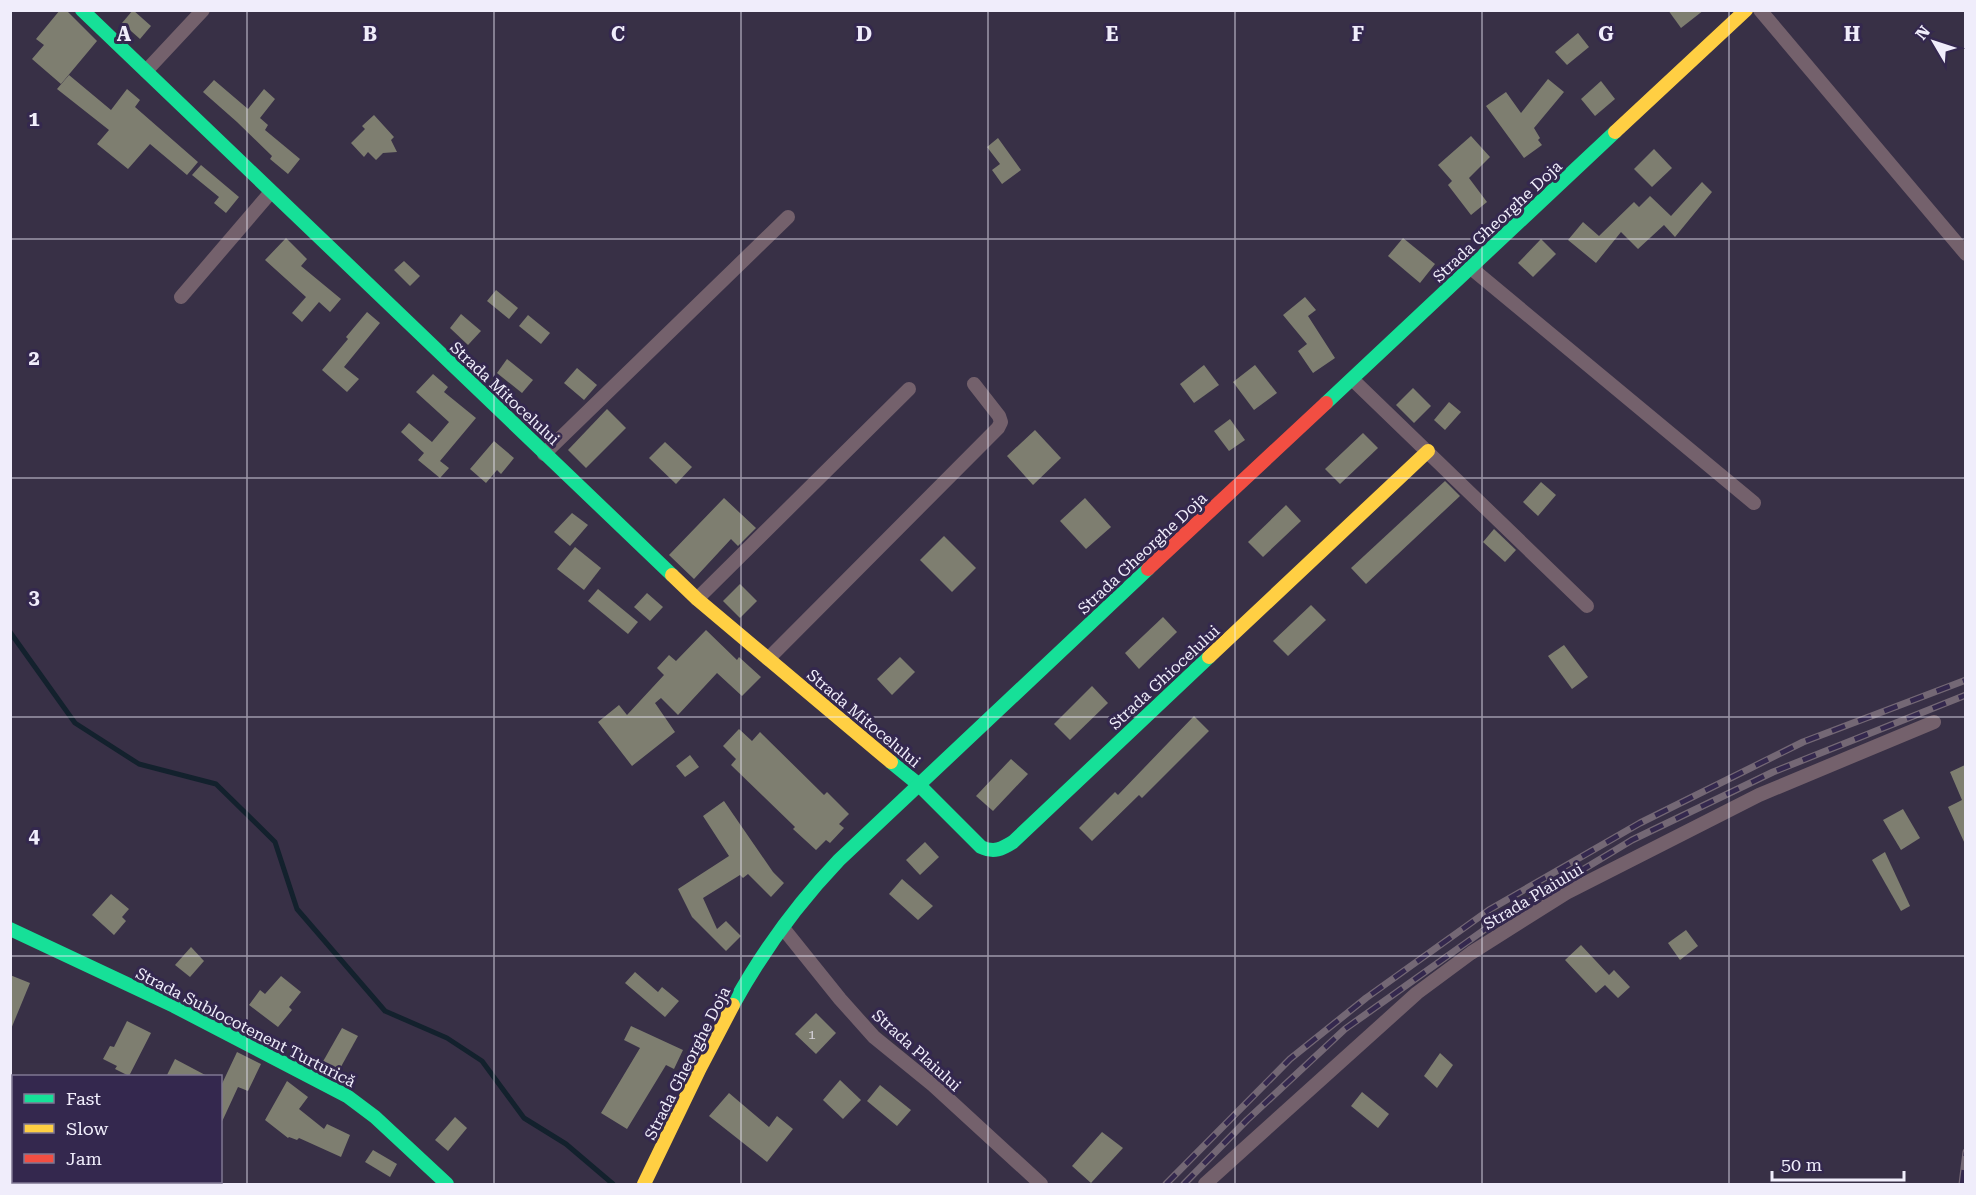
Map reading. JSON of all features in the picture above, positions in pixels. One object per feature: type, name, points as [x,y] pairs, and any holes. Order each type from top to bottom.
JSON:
[{"type":"street","name":"Strada Mitocelului","points":[[82,10],[697,599],[918,784]]},
{"type":"street","points":[[146,71],[203,10]]},
{"type":"street","name":"Strada Gheorghe Doja","points":[[644,1185],[706,1054],[739,995],[783,928],[814,887],[918,784],[1746,10]]},
{"type":"street","points":[[1760,10],[1965,254]]},
{"type":"street","points":[[181,297],[271,192]]},
{"type":"street","points":[[544,454],[788,217]]},
{"type":"street","points":[[1471,268],[1754,503]]},
{"type":"street","points":[[1352,378],[1587,606]]},
{"type":"street","points":[[768,659],[998,428],[1001,422],[999,416],[974,384]]},
{"type":"street","points":[[697,599],[909,389]]},
{"type":"street","name":"Strada Ghiocelului","points":[[918,784],[981,848],[997,852],[1005,847],[1022,834],[1428,451]]},
{"type":"street","name":"Strada Plaiului","points":[[1205,1185],[1417,993],[1471,953],[1566,893],[1759,795],[1934,722]]},
{"type":"street","name":"Strada Plaiului","points":[[783,928],[874,1037],[933,1086],[1041,1185]]},
{"type":"street","name":"Strada Sublocotenent Turturică","points":[[10,929],[174,1006],[331,1087],[375,1117],[447,1185]]},
{"type":"building","points":[[60,10],[66,10],[97,41],[61,84],[32,59],[44,45],[36,39]]},
{"type":"building","points":[[133,10],[151,26],[140,39],[122,23]]},
{"type":"building","points":[[1668,10],[1704,10],[1681,28]]},
{"type":"building","points":[[1578,33],[1589,47],[1567,65],[1555,52]]},
{"type":"building","points":[[69,75],[111,110],[127,89],[140,100],[135,107],[198,162],[187,175],[150,144],[128,169],[97,144],[109,130],[57,89]]},
{"type":"building","points":[[1548,79],[1564,92],[1534,128],[1542,145],[1524,158],[1486,106],[1506,92],[1521,113]]},
{"type":"building","points":[[214,80],[248,109],[264,89],[275,99],[260,118],[268,125],[265,130],[300,159],[288,174],[270,159],[272,156],[237,122],[203,92]]},
{"type":"building","points":[[1601,81],[1615,99],[1595,116],[1581,99]]},
{"type":"building","points":[[374,115],[394,137],[391,140],[397,152],[383,153],[376,160],[368,152],[364,157],[351,143],[365,129],[362,126]]},
{"type":"building","points":[[1471,136],[1490,157],[1469,178],[1487,202],[1471,215],[1448,185],[1452,181],[1438,165]]},
{"type":"building","points":[[998,138],[1021,170],[1002,184],[992,170],[1000,164],[987,147]]},
{"type":"building","points":[[1654,149],[1672,168],[1652,187],[1634,169]]},
{"type":"building","points":[[201,165],[239,197],[226,213],[214,203],[219,197],[192,175]]},
{"type":"building","points":[[1702,182],[1712,192],[1675,237],[1664,225],[1638,249],[1621,232],[1596,263],[1568,240],[1583,222],[1599,236],[1634,202],[1639,207],[1650,196],[1671,216]]},
{"type":"building","points":[[286,238],[307,259],[301,266],[341,299],[330,312],[319,302],[302,322],[292,313],[306,297],[265,260]]},
{"type":"building","points":[[1403,238],[1435,264],[1420,283],[1388,256]]},
{"type":"building","points":[[1541,239],[1556,254],[1533,277],[1518,263]]},
{"type":"building","points":[[404,261],[420,276],[410,286],[394,270]]},
{"type":"building","points":[[496,290],[518,308],[509,319],[487,301]]},
{"type":"building","points":[[1305,297],[1316,310],[1308,316],[1335,358],[1313,373],[1298,351],[1307,344],[1283,315]]},
{"type":"building","points":[[367,312],[380,323],[344,367],[359,379],[347,392],[322,370]]},
{"type":"building","points":[[461,314],[481,331],[468,345],[450,328]]},
{"type":"building","points":[[528,315],[550,333],[541,344],[519,326]]},
{"type":"building","points":[[507,359],[533,380],[522,393],[497,373]]},
{"type":"building","points":[[1204,365],[1219,385],[1194,403],[1180,384]]},
{"type":"building","points":[[1255,365],[1277,393],[1254,410],[1233,382]]},
{"type":"building","points":[[577,368],[597,385],[584,400],[564,383]]},
{"type":"building","points":[[433,374],[448,387],[444,392],[476,418],[440,461],[449,468],[440,478],[418,460],[424,453],[401,432],[409,423],[432,442],[449,422],[416,392]]},
{"type":"building","points":[[1413,388],[1431,406],[1414,423],[1396,405]]},
{"type":"building","points":[[1449,402],[1461,412],[1445,430],[1434,420]]},
{"type":"building","points":[[607,409],[626,428],[586,468],[568,450]]},
{"type":"building","points":[[1230,419],[1245,440],[1229,451],[1214,431]]},
{"type":"building","points":[[1035,430],[1061,458],[1033,485],[1007,456]]},
{"type":"building","points":[[1363,433],[1378,448],[1340,484],[1325,469]]},
{"type":"building","points":[[494,441],[514,458],[501,474],[497,470],[486,483],[470,469]]},
{"type":"building","points":[[665,442],[692,467],[676,484],[649,458]]},
{"type":"building","points":[[1445,481],[1460,496],[1366,584],[1351,568]]},
{"type":"building","points":[[1541,482],[1556,495],[1538,516],[1523,502]]},
{"type":"building","points":[[724,498],[756,528],[738,546],[731,539],[694,579],[669,555]]},
{"type":"building","points":[[1085,498],[1111,527],[1086,549],[1060,521]]},
{"type":"building","points":[[1286,505],[1301,521],[1263,557],[1248,542]]},
{"type":"building","points":[[572,513],[588,525],[570,546],[554,532]]},
{"type":"building","points":[[1494,529],[1516,550],[1505,562],[1483,542]]},
{"type":"building","points":[[944,536],[976,568],[952,592],[920,560]]},
{"type":"building","points":[[575,547],[601,568],[584,590],[557,569]]},
{"type":"building","points":[[740,584],[757,601],[740,618],[723,601]]},
{"type":"building","points":[[598,589],[638,622],[628,634],[588,601]]},
{"type":"building","points":[[647,593],[663,607],[650,621],[634,607]]},
{"type":"building","points":[[1311,605],[1326,620],[1288,656],[1273,641]]},
{"type":"building","points":[[1163,617],[1177,632],[1139,669],[1125,653]]},
{"type":"building","points":[[706,630],[737,660],[739,657],[761,677],[742,696],[717,673],[678,715],[661,698],[655,703],[675,732],[632,766],[598,722],[619,705],[627,715],[664,675],[657,668],[669,655],[676,661]]},
{"type":"building","points":[[1564,645],[1588,677],[1572,689],[1548,656]]},
{"type":"building","points":[[900,657],[915,672],[892,695],[877,679]]},
{"type":"building","points":[[1092,686],[1108,703],[1070,740],[1054,724]]},
{"type":"building","points":[[1194,716],[1209,731],[1142,798],[1139,795],[1092,841],[1079,828],[1115,792],[1118,795]]},
{"type":"building","points":[[739,729],[752,741],[760,732],[824,795],[827,792],[849,814],[839,824],[844,828],[830,843],[826,840],[816,850],[731,765],[736,759],[723,746]]},
{"type":"building","points":[[690,755],[699,767],[685,777],[676,766]]},
{"type":"building","points":[[1011,759],[1028,774],[993,811],[976,796]]},
{"type":"building","points":[[1965,765],[1965,844],[1948,807],[1962,800],[1950,772]]},
{"type":"building","points":[[724,801],[773,872],[784,883],[771,897],[748,874],[743,878],[740,875],[703,898],[717,929],[726,921],[741,936],[726,951],[692,917],[678,889],[729,856],[703,816]]},
{"type":"building","points":[[1903,809],[1920,838],[1901,850],[1883,820]]},
{"type":"building","points":[[925,842],[939,857],[920,875],[906,860]]},
{"type":"building","points":[[1885,852],[1910,906],[1901,911],[1872,860]]},
{"type":"building","points":[[902,879],[933,906],[918,920],[889,894]]},
{"type":"building","points":[[111,894],[129,909],[122,917],[126,921],[114,935],[92,915]]},
{"type":"building","points":[[1686,930],[1698,946],[1680,960],[1668,943]]},
{"type":"building","points":[[1581,945],[1609,975],[1614,970],[1630,987],[1618,998],[1605,985],[1596,993],[1565,960]]},
{"type":"building","points":[[191,947],[204,961],[190,977],[175,965]]},
{"type":"building","points":[[635,972],[658,992],[662,987],[679,1001],[665,1017],[625,983]]},
{"type":"building","points":[[10,975],[30,983],[11,1029],[10,1029]]},
{"type":"building","points":[[281,976],[301,992],[289,1007],[292,1010],[278,1027],[249,1005],[260,990],[265,994]]},
{"type":"building","points":[[816,1013],[836,1033],[816,1054],[795,1034]]},
{"type":"building","points":[[127,1021],[151,1033],[130,1075],[115,1069],[117,1066],[103,1059],[110,1046],[114,1047]]},
{"type":"building","points":[[631,1026],[683,1050],[674,1069],[666,1065],[627,1129],[601,1113],[640,1048],[624,1040]]},
{"type":"building","points":[[342,1028],[358,1036],[337,1074],[321,1065]]},
{"type":"building","points":[[237,1052],[261,1064],[248,1091],[238,1087],[222,1122],[222,1084]]},
{"type":"building","points":[[1440,1053],[1453,1065],[1437,1088],[1424,1076]]},
{"type":"building","points":[[175,1059],[205,1075],[167,1075]]},
{"type":"building","points":[[840,1080],[861,1100],[843,1119],[823,1100]]},
{"type":"building","points":[[287,1081],[308,1097],[299,1109],[324,1129],[327,1124],[350,1135],[341,1157],[299,1138],[297,1140],[288,1138],[265,1120]]},
{"type":"building","points":[[880,1085],[911,1110],[897,1126],[867,1101]]},
{"type":"building","points":[[1362,1092],[1389,1114],[1378,1128],[1351,1106]]},
{"type":"building","points":[[729,1093],[769,1127],[777,1116],[793,1129],[767,1162],[709,1116]]},
{"type":"building","points":[[455,1117],[467,1128],[448,1151],[435,1140]]},
{"type":"building","points":[[1102,1132],[1123,1148],[1091,1183],[1072,1166]]},
{"type":"building","points":[[373,1150],[397,1164],[390,1177],[365,1162]]},
{"type":"waterway","points":[[10,632],[75,723],[139,764],[216,784],[275,842],[297,909],[385,1011],[447,1038],[482,1061],[524,1118],[566,1144],[613,1184]]},
{"type":"railway","points":[[1166,1184],[1290,1059],[1366,998],[1489,910],[1640,823],[1803,742],[1966,680]]},
{"type":"railway","points":[[1184,1184],[1247,1120],[1345,1029],[1491,925],[1632,840],[1773,772],[1966,695]]},
{"type":"railway","points":[[1962,1184],[1966,1152]]},
{"type":"traffic: fast","points":[[82,10],[672,575]]},
{"type":"traffic: fast","points":[[1326,403],[1615,132]]},
{"type":"traffic: fast","points":[[733,1005],[781,929],[839,860],[1148,569]]},
{"type":"traffic: fast","points":[[891,762],[918,784],[981,847],[990,850],[1001,848],[1013,842],[1209,657]]},
{"type":"traffic: fast","points":[[10,929],[174,1006],[347,1096],[375,1117],[447,1184]]},
{"type":"traffic: slow","points":[[1615,132],[1746,10]]},
{"type":"traffic: slow","points":[[1209,657],[1428,451]]},
{"type":"traffic: slow","points":[[672,575],[697,599],[891,762]]},
{"type":"traffic: slow","points":[[644,1184],[733,1005]]},
{"type":"traffic: jam","points":[[1148,569],[1326,403]]}]
